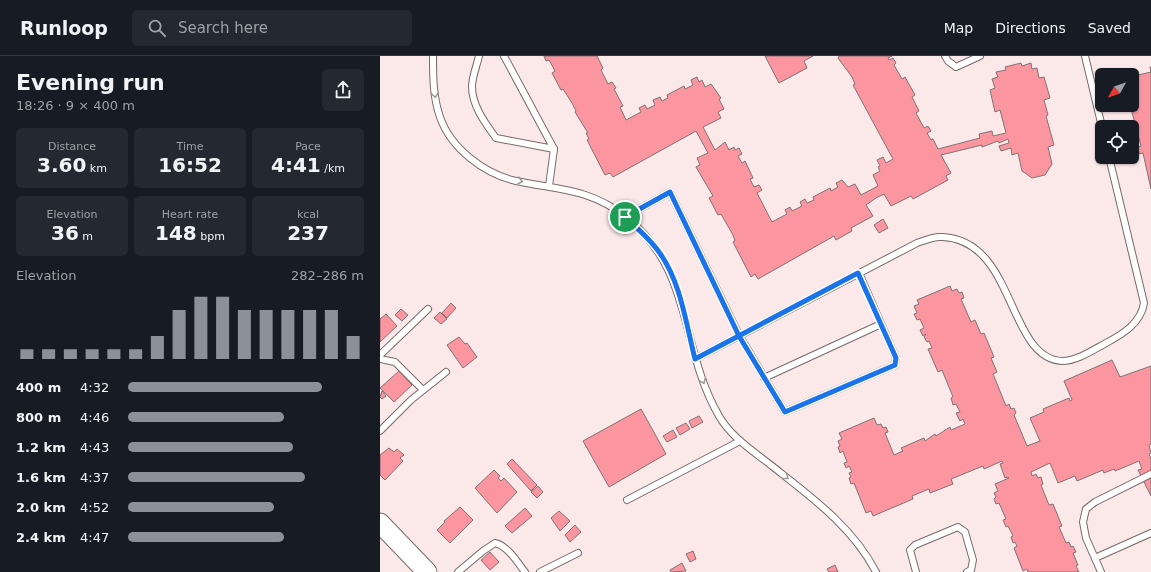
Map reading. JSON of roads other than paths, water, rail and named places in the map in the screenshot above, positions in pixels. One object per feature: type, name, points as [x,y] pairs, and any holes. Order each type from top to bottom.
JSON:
[{"type":"main road","points":[[380,523],[427,572]]},
{"type":"lane","points":[[433,56],[435,100],[441,120],[453,141],[473,160],[498,176],[516,181],[575,191],[602,202],[625,217],[659,252],[670,273],[679,297],[695,359],[719,416],[740,441],[809,495],[839,523],[872,563],[876,572]]},
{"type":"lane","points":[[479,56],[472,87],[476,104],[486,124],[496,138],[554,149]]},
{"type":"lane","points":[[504,56],[554,149],[549,186]]},
{"type":"lane","points":[[945,56],[948,61],[956,66],[980,56]]},
{"type":"lane","points":[[1085,56],[1100,120]]},
{"type":"lane","points":[[695,359],[917,243],[942,237],[956,239],[980,252],[994,268],[1031,343],[1052,359],[1063,361],[1075,359],[1116,338],[1133,325],[1143,310],[1144,303],[1111,164]]},
{"type":"lane","points":[[625,217],[670,192],[739,336],[785,412],[895,365],[896,358],[858,273]]},
{"type":"lane","points":[[380,354],[428,309]]},
{"type":"lane","points":[[764,378],[881,324]]},
{"type":"lane","points":[[380,359],[395,362],[423,390]]},
{"type":"lane","points":[[380,431],[423,390],[446,372]]},
{"type":"lane","points":[[627,500],[740,441]]},
{"type":"lane","points":[[1101,572],[1086,538],[1083,522],[1086,509],[1095,502],[1151,474]]},
{"type":"lane","points":[[916,572],[910,550],[915,545],[958,527],[964,532],[973,560],[971,570],[967,572]]},
{"type":"lane","points":[[1095,558],[1151,533]]},
{"type":"lane","points":[[458,572],[482,551],[495,543],[500,544],[525,572]]},
{"type":"lane","points":[[540,572],[578,553]]}]
